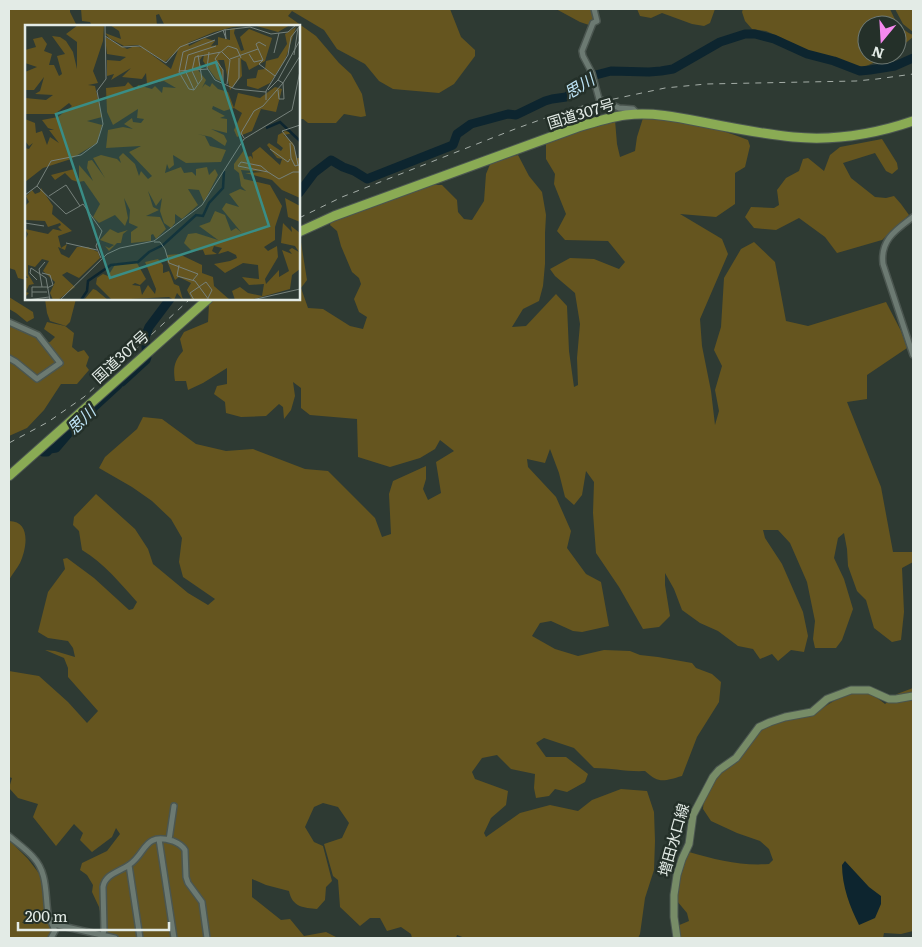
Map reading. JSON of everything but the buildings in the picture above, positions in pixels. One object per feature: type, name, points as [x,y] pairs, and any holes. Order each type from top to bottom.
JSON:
[{"type":"highway","name":"国道307号","points":[[300,232],[334,216],[578,127],[626,115],[663,115],[784,136],[819,138],[867,134],[913,121]]},
{"type":"highway","name":"国道307号","points":[[9,476],[207,300]]},
{"type":"main road","name":"増田水口線","points":[[677,938],[674,917],[674,895],[680,867],[689,844],[693,815],[713,777],[719,770],[736,758],[759,728],[785,717],[812,712],[828,699],[851,690],[869,690],[890,699],[913,696]]},
{"type":"street","points":[[594,9],[597,21],[593,23],[582,51],[582,56],[592,76],[599,99],[619,108],[633,110],[639,114]]},
{"type":"street","points":[[913,217],[887,240],[882,257],[913,356]]},
{"type":"street","points":[[9,322],[38,335],[60,363],[37,379],[9,358]]},
{"type":"street","points":[[169,840],[174,806]]},
{"type":"street","points":[[9,836],[33,857],[42,869],[46,883],[49,916],[55,931],[51,938]]},
{"type":"street","points":[[160,839],[174,938]]},
{"type":"street","points":[[103,937],[104,882],[106,878],[129,865],[148,842],[160,839],[177,843],[185,850],[186,876],[188,883],[202,902],[207,938]]},
{"type":"street","points":[[129,865],[140,938]]},
{"type":"street","points":[[53,924],[103,937],[115,938]]},
{"type":"shaded area","points":[[9,9],[70,9],[76,25],[25,25],[25,280],[18,278],[15,270],[9,268]]},
{"type":"shaded area","points":[[81,9],[450,9],[461,37],[475,50],[475,56],[454,84],[439,93],[393,89],[379,81],[365,64],[337,49],[324,30],[292,11],[288,16],[316,36],[351,74],[362,94],[366,116],[344,114],[336,123],[308,123],[300,119],[300,25],[164,25],[159,14],[156,15],[157,25],[92,25],[90,22],[82,21]]},
{"type":"shaded area","points":[[556,9],[594,9],[593,20],[589,25]]},
{"type":"shaded area","points":[[637,9],[715,9],[710,23],[704,26],[692,24],[662,13],[651,18],[640,16]]},
{"type":"shaded area","points":[[743,9],[890,9],[893,15],[857,15],[857,65],[868,65],[864,67],[851,65],[827,56],[805,52],[766,31],[752,29],[745,21]]},
{"type":"shaded area","points":[[895,9],[913,9],[913,32],[907,27],[907,15],[898,15]]},
{"type":"shaded area","points":[[907,32],[913,35],[907,42]]},
{"type":"shaded area","points":[[643,118],[723,131],[748,140],[750,146],[745,167],[735,173],[735,204],[716,217],[680,214],[722,239],[728,254],[700,319],[702,346],[711,391],[715,425],[719,411],[715,390],[722,366],[714,350],[721,327],[724,278],[741,249],[754,242],[775,262],[786,321],[808,326],[886,302],[901,331],[907,348],[867,375],[867,399],[847,402],[881,487],[893,552],[913,552],[913,562],[902,568],[904,612],[901,640],[892,642],[874,628],[866,600],[857,591],[848,566],[844,533],[838,538],[834,558],[844,579],[853,609],[842,640],[836,648],[815,648],[813,639],[815,621],[807,582],[790,543],[778,530],[763,530],[765,538],[782,564],[803,612],[808,636],[804,652],[791,650],[778,661],[772,654],[760,659],[753,649],[738,646],[718,631],[700,623],[682,610],[665,573],[670,616],[659,627],[643,629],[619,587],[596,553],[593,513],[594,482],[586,471],[582,495],[574,505],[565,497],[550,449],[545,463],[527,459],[528,467],[556,497],[571,531],[567,548],[586,574],[601,582],[609,626],[582,632],[573,631],[551,621],[540,623],[532,636],[555,649],[578,656],[604,650],[630,651],[640,655],[692,663],[696,668],[712,674],[721,682],[719,702],[697,737],[682,776],[676,778],[658,780],[645,771],[594,768],[574,748],[544,738],[536,743],[546,757],[566,757],[588,774],[585,782],[567,792],[555,789],[549,796],[536,798],[534,788],[535,774],[511,769],[497,755],[482,758],[472,772],[475,779],[508,791],[506,805],[491,818],[484,833],[486,837],[520,813],[550,805],[578,811],[592,800],[621,789],[647,791],[654,812],[654,870],[645,898],[638,938],[465,938],[457,935],[456,938],[412,938],[411,934],[401,927],[387,931],[380,918],[370,918],[360,926],[340,907],[338,880],[333,876],[324,844],[342,838],[349,823],[338,807],[323,803],[314,807],[305,827],[314,842],[323,846],[332,881],[326,887],[325,900],[317,909],[299,906],[293,900],[289,891],[252,879],[252,897],[281,920],[290,919],[304,936],[326,932],[338,938],[106,938],[99,907],[92,892],[93,885],[87,875],[80,870],[82,863],[107,851],[120,834],[116,828],[112,837],[92,852],[80,840],[83,833],[74,824],[56,846],[33,817],[38,804],[18,798],[9,788],[12,778],[9,777],[9,671],[39,676],[68,702],[87,723],[98,711],[68,677],[68,668],[64,658],[45,650],[75,657],[73,648],[68,641],[48,638],[38,632],[48,592],[65,569],[63,559],[67,558],[94,578],[129,610],[133,609],[137,602],[105,567],[82,550],[79,531],[73,525],[74,517],[96,494],[135,529],[148,549],[153,564],[188,593],[208,605],[215,599],[183,577],[179,562],[182,538],[171,519],[152,501],[99,468],[105,457],[137,429],[143,417],[162,419],[196,444],[226,451],[253,449],[305,469],[328,471],[375,518],[382,537],[391,534],[389,494],[393,481],[426,466],[426,479],[423,489],[428,500],[441,493],[436,462],[454,451],[440,440],[435,449],[420,458],[390,467],[358,457],[357,419],[310,415],[301,408],[301,388],[293,382],[295,396],[291,410],[284,419],[283,407],[279,404],[266,416],[241,417],[226,413],[225,402],[214,394],[217,386],[227,384],[227,368],[188,390],[186,381],[175,381],[175,365],[183,351],[180,339],[184,332],[208,322],[209,304],[213,300],[300,300],[300,236],[307,280],[301,288],[308,308],[323,309],[350,326],[363,329],[367,317],[359,312],[354,299],[361,284],[359,278],[352,272],[337,231],[330,225],[332,219],[429,185],[442,185],[457,200],[458,212],[464,219],[472,220],[484,201],[486,174],[491,162],[518,155],[529,176],[542,192],[546,215],[545,264],[543,286],[539,301],[523,309],[512,327],[526,326],[556,294],[567,306],[569,351],[574,387],[578,385],[577,358],[580,324],[575,293],[555,276],[550,269],[570,258],[594,259],[619,269],[625,262],[608,241],[565,240],[557,231],[566,214],[554,184],[555,174],[546,159],[546,143],[588,126],[615,120],[620,157],[635,151]]},
{"type":"shaded area","points":[[882,139],[897,163],[898,169],[892,174],[886,171],[875,153],[843,163],[851,178],[875,197],[886,198],[894,196],[909,215],[882,240],[837,253],[825,237],[799,218],[776,230],[754,228],[745,217],[751,207],[774,208],[779,205],[777,190],[786,178],[799,171],[803,159],[808,158],[824,171],[830,155],[840,147]]},
{"type":"shaded area","points":[[9,297],[33,312],[34,318],[27,322],[9,309]]},
{"type":"shaded area","points":[[45,300],[76,300],[70,322],[66,326],[50,321]]},
{"type":"shaded area","points":[[47,322],[65,326],[74,333],[72,347],[78,352],[84,350],[89,357],[86,366],[89,370],[77,384],[61,384],[44,410],[27,428],[9,436],[9,324],[34,335],[44,343],[50,342],[55,337],[44,329]]},
{"type":"shaded area","points":[[9,521],[21,525],[24,530],[25,543],[20,563],[9,580]]},
{"type":"shaded area","points":[[913,688],[913,931],[901,934],[884,933],[883,938],[679,938],[677,926],[689,921],[687,913],[677,901],[680,876],[689,852],[739,863],[769,864],[773,860],[769,849],[760,841],[711,821],[703,809],[705,787],[761,729],[774,723],[819,710],[842,696],[859,692],[872,694],[885,704],[897,694]]},
{"type":"shaded area","points":[[9,840],[28,859],[41,876],[46,896],[47,919],[53,930],[53,938],[9,938]]},
{"type":"water","points":[[845,861],[869,887],[881,896],[881,904],[875,918],[859,925],[845,888],[842,865]]},
{"type":"waterway","name":"思川","points":[[300,192],[314,173],[331,160],[367,179],[453,145],[457,134],[471,124],[508,114],[516,115],[545,101],[566,97],[582,85],[588,77],[611,71],[649,72],[673,69],[720,42],[745,34],[755,34],[774,39],[807,54],[834,61],[860,71],[895,66],[913,58]]},
{"type":"waterway","name":"思川","points":[[122,382],[146,360],[145,337],[149,327],[169,300]]},
{"type":"waterway","name":"思川","points":[[43,452],[56,448],[68,434],[69,430],[118,385]]},
{"type":"railway","points":[[300,218],[342,197],[515,129],[586,105],[665,88],[706,84],[856,81],[913,74]]},
{"type":"railway","points":[[9,443],[48,422],[84,397],[189,300]]}]
